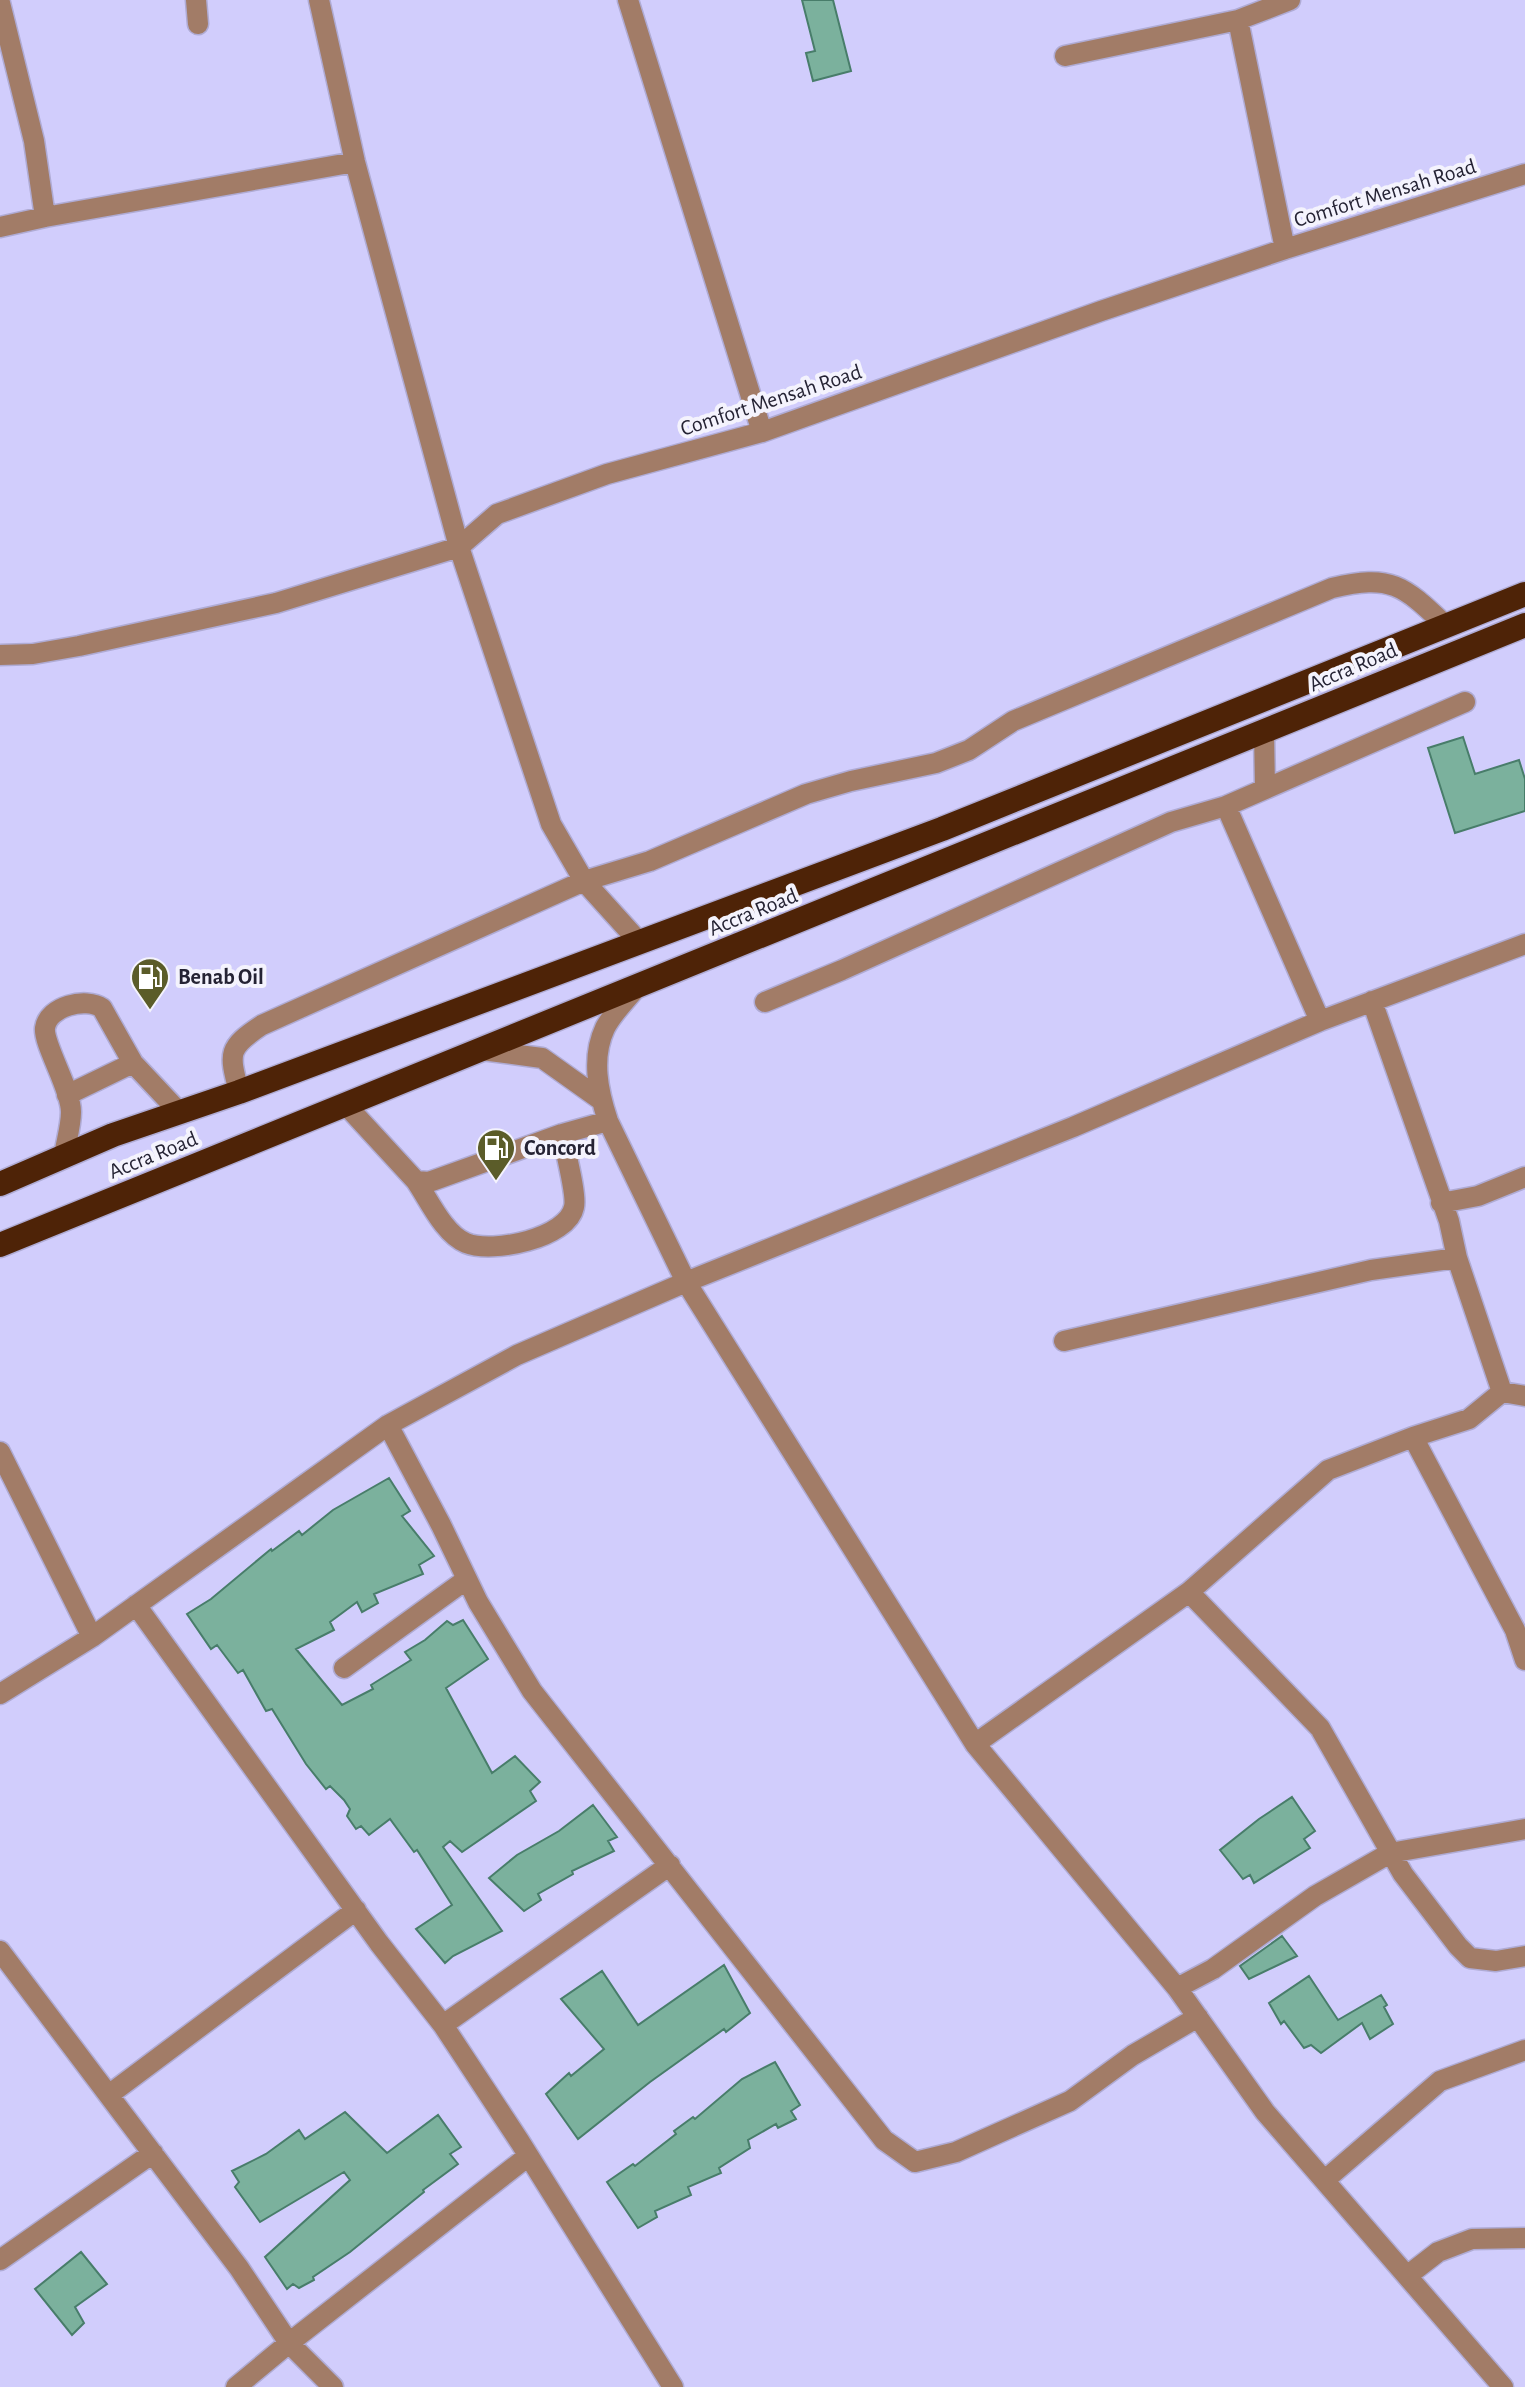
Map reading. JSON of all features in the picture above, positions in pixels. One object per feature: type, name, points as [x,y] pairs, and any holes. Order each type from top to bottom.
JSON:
[{"type":"highway","name":"Accra Road","points":[[0,1184],[113,1135],[239,1092],[942,829],[1525,594]]},
{"type":"highway","name":"Accra Road","points":[[0,1245],[1525,625]]},
{"type":"street","points":[[196,0],[198,24]]},
{"type":"street","points":[[319,0],[355,162],[459,547],[551,824],[584,881],[640,943]]},
{"type":"street","points":[[628,0],[762,432]]},
{"type":"street","points":[[1065,56],[1238,20],[1290,0]]},
{"type":"street","points":[[0,3],[9,75],[34,141],[45,217]]},
{"type":"street","points":[[1238,20],[1285,249]]},
{"type":"street","points":[[0,227],[355,162]]},
{"type":"street","name":"Comfort Mensah Road","points":[[459,547],[497,514],[607,474],[762,432],[1101,311],[1285,249],[1525,174]]},
{"type":"street","points":[[0,655],[33,654],[79,646],[276,603],[459,547]]},
{"type":"street","points":[[239,1092],[231,1060],[239,1040],[262,1025],[584,881],[650,861],[806,794],[936,763],[969,750],[1013,721],[1332,588],[1361,581],[1397,585],[1414,595],[1445,625]]},
{"type":"street","points":[[765,1002],[1171,822],[1226,806],[1465,702]]},
{"type":"street","points":[[1264,732],[1265,788]]},
{"type":"street","points":[[1226,806],[1320,1021]]},
{"type":"street","points":[[0,1694],[92,1637],[388,1425],[517,1355],[686,1282],[1073,1127],[1320,1021],[1525,944]]},
{"type":"street","points":[[636,988],[606,1027],[596,1060],[601,1100],[608,1121],[686,1282],[975,1744],[1177,1988],[1265,2112],[1503,2387]]},
{"type":"street","points":[[1372,1001],[1449,1221],[1457,1258],[1502,1392]]},
{"type":"street","points":[[64,1156],[71,1112],[61,1073],[45,1035],[45,1025],[60,1010],[82,1002],[94,1003],[102,1008],[133,1063],[180,1113]]},
{"type":"street","points":[[482,1050],[542,1058],[601,1100]]},
{"type":"street","points":[[67,1095],[133,1063]]},
{"type":"street","points":[[346,1105],[416,1181],[449,1230],[466,1243],[490,1247],[510,1247],[568,1221],[575,1205],[562,1134]]},
{"type":"street","points":[[416,1181],[445,1178],[562,1134],[608,1121]]},
{"type":"street","points":[[1441,1203],[1478,1196],[1525,1177]]},
{"type":"street","points":[[1064,1341],[1371,1270],[1457,1258]]},
{"type":"street","points":[[975,1744],[1189,1592],[1328,1470],[1469,1419],[1502,1392],[1525,1396]]},
{"type":"street","points":[[388,1425],[467,1579],[532,1691],[884,2140],[915,2162],[956,2152],[1070,2101],[1133,2055],[1198,2017]]},
{"type":"street","points":[[1413,1437],[1515,1630],[1525,1660]]},
{"type":"street","points":[[0,1452],[92,1637]]},
{"type":"street","points":[[344,1668],[467,1579]]},
{"type":"street","points":[[1189,1592],[1320,1728],[1390,1853],[1412,1886],[1470,1958],[1496,1961],[1525,1956]]},
{"type":"street","points":[[136,1605],[443,2025],[673,2387]]},
{"type":"street","points":[[1177,1988],[1213,1969],[1315,1896],[1390,1853],[1525,1829]]},
{"type":"street","points":[[443,2025],[670,1865]]},
{"type":"street","points":[[110,2094],[356,1910]]},
{"type":"street","points":[[0,1951],[239,2268],[289,2343],[333,2387]]},
{"type":"street","points":[[1325,2180],[1440,2081],[1525,2050]]},
{"type":"street","points":[[0,2260],[153,2153]]},
{"type":"street","points":[[236,2387],[527,2157]]},
{"type":"street","points":[[1407,2276],[1438,2252],[1472,2239],[1525,2238]]},
{"type":"building","points":[[802,0],[833,0],[851,71],[813,81],[806,53],[815,51]]},
{"type":"building","points":[[1463,737],[1475,774],[1519,760],[1525,779],[1525,811],[1455,833],[1428,748]]},
{"type":"building","points":[[389,1478],[410,1511],[402,1516],[434,1556],[419,1565],[423,1574],[374,1594],[378,1603],[362,1612],[357,1602],[330,1622],[334,1630],[296,1649],[342,1705],[373,1689],[371,1685],[411,1660],[405,1652],[447,1621],[453,1625],[463,1620],[488,1659],[446,1688],[492,1773],[515,1756],[540,1782],[530,1791],[536,1801],[462,1852],[450,1841],[443,1847],[502,1931],[445,1963],[416,1929],[452,1905],[417,1850],[414,1852],[390,1819],[369,1835],[361,1826],[356,1829],[347,1816],[350,1809],[344,1800],[330,1786],[326,1789],[306,1764],[272,1709],[266,1711],[243,1670],[238,1673],[217,1645],[211,1649],[187,1614],[211,1599],[271,1549],[299,1531],[302,1535],[333,1510]]},
{"type":"building","points":[[1292,1797],[1315,1831],[1304,1839],[1310,1848],[1254,1883],[1250,1875],[1243,1879],[1220,1850]]},
{"type":"building","points":[[593,1805],[617,1837],[608,1841],[614,1851],[572,1871],[573,1874],[538,1894],[541,1900],[524,1911],[489,1878],[517,1855],[559,1831]]},
{"type":"building","points":[[1282,1936],[1297,1956],[1249,1979],[1240,1966]]},
{"type":"building","points":[[724,1965],[750,2013],[650,2082],[578,2139],[546,2094],[569,2073],[571,2076],[604,2049],[561,1999],[602,1971],[638,2025]]},
{"type":"building","points":[[1309,1976],[1338,2020],[1381,1995],[1393,2024],[1370,2039],[1362,2023],[1321,2053],[1311,2045],[1304,2048],[1284,2021],[1281,2024],[1269,2003]]},
{"type":"building","points":[[775,2062],[800,2105],[791,2111],[796,2119],[778,2128],[776,2124],[748,2140],[750,2148],[719,2168],[721,2173],[688,2187],[691,2195],[655,2211],[657,2217],[638,2228],[607,2182],[633,2164],[635,2166],[676,2134],[674,2131],[693,2117],[695,2119],[742,2079]]},
{"type":"building","points":[[345,2112],[387,2153],[438,2115],[461,2147],[450,2154],[458,2164],[350,2252],[313,2277],[314,2280],[299,2288],[293,2284],[287,2289],[265,2257],[350,2180],[344,2172],[260,2222],[235,2187],[239,2182],[232,2171],[266,2154],[299,2130],[305,2139]]},
{"type":"building","points":[[81,2252],[107,2284],[75,2307],[84,2323],[72,2335],[35,2289]]},
{"type":"place","name":"Benab Oil","points":[[150,1011]]},
{"type":"place","name":"Concord","points":[[496,1182]]}]
